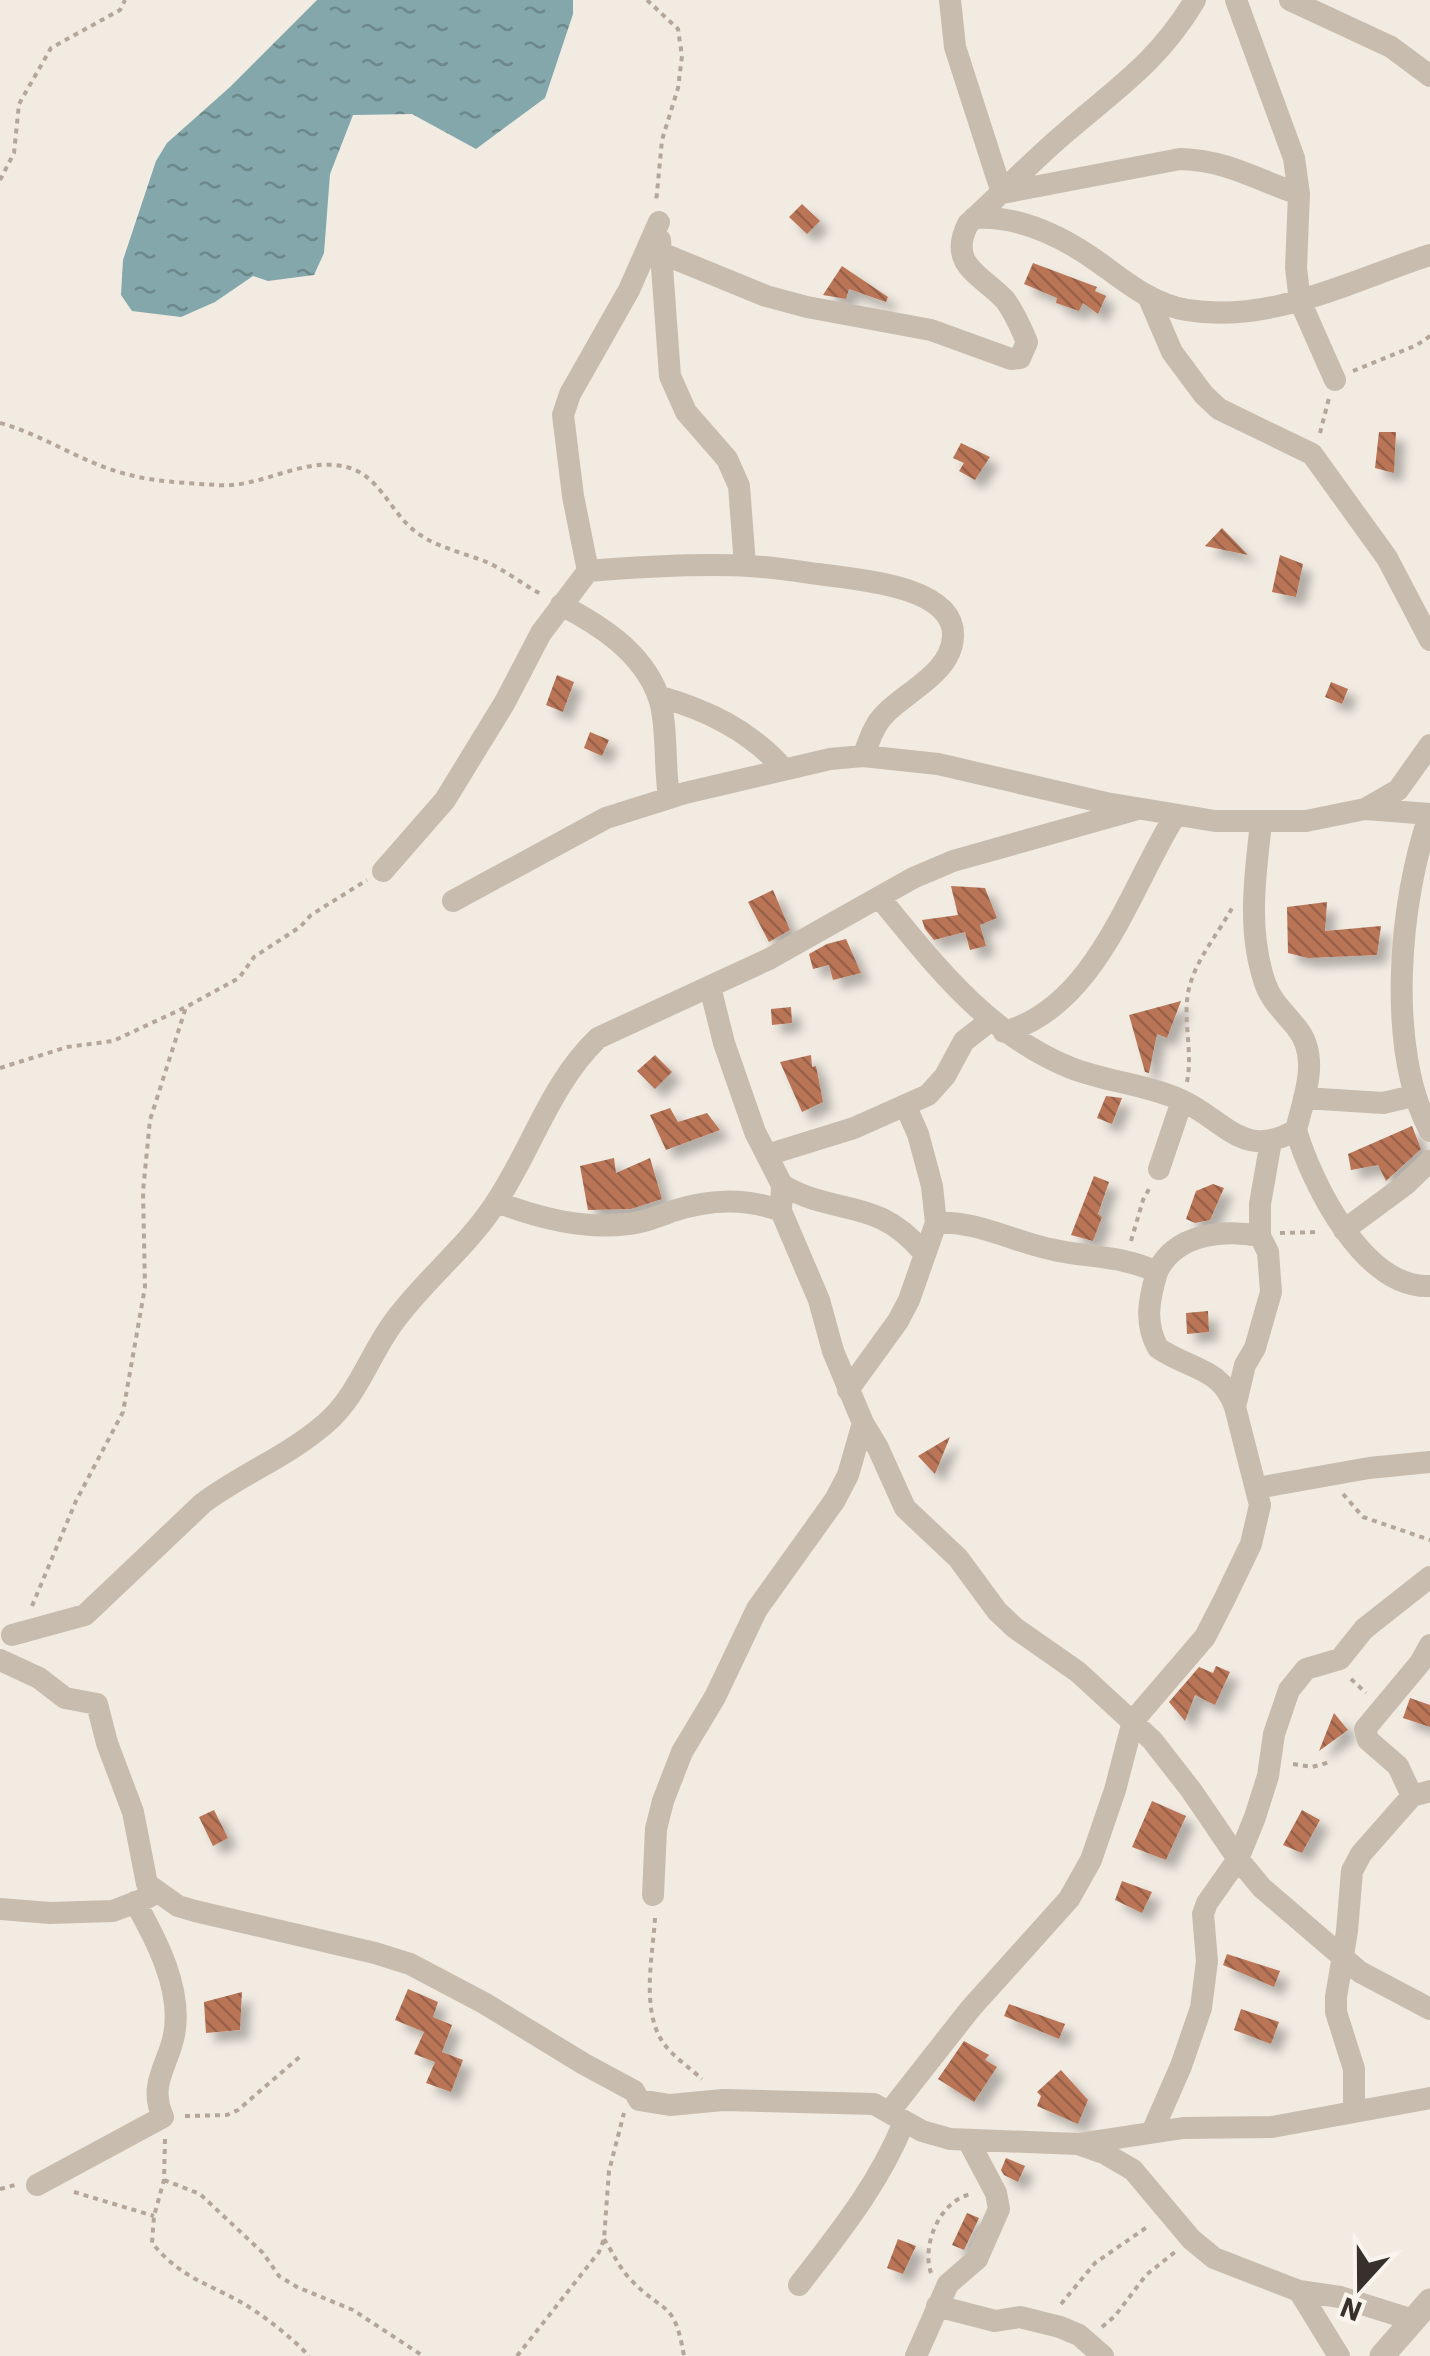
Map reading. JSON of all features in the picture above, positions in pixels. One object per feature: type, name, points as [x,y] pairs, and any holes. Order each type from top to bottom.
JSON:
[{"type":"street","points":[[950,0],[955,47],[1002,193]]},
{"type":"street","points":[[661,253],[780,300],[931,330],[1011,359],[1020,358],[1027,342],[1014,312],[969,268],[962,257],[962,235],[974,218],[1042,153],[1150,61],[1178,28],[1194,0]]},
{"type":"street","points":[[1236,0],[1287,132],[1299,194],[1296,268],[1300,301],[1335,380]]},
{"type":"street","points":[[1290,0],[1390,47],[1430,76]]},
{"type":"street","points":[[1002,193],[1180,160],[1208,160],[1299,194]]},
{"type":"street","points":[[974,218],[1004,218],[1043,232],[1074,246],[1148,296],[1185,310],[1273,308],[1430,256]]},
{"type":"street","points":[[659,222],[670,376],[686,412],[726,459],[739,486],[745,565]]},
{"type":"street","points":[[588,571],[563,415],[570,394],[628,290],[659,222]]},
{"type":"street","points":[[1148,296],[1172,352],[1204,395],[1219,409],[1312,454],[1370,532],[1430,640]]},
{"type":"street","points":[[383,871],[444,800],[561,604],[588,571],[745,565],[903,589],[942,608],[951,622],[954,638],[947,656],[916,690],[884,714],[863,756]]},
{"type":"street","points":[[561,604],[618,640],[640,665],[658,696],[669,797]]},
{"type":"street","points":[[658,696],[700,708],[733,725],[784,768]]},
{"type":"street","points":[[453,901],[606,818],[669,797],[784,768],[863,756],[938,764],[1175,816],[1261,823],[1306,821],[1366,808],[1398,790],[1430,745]]},
{"type":"street","points":[[1366,808],[1430,814],[1410,880],[1404,941],[1406,1042],[1413,1096],[1430,1131]]},
{"type":"street","points":[[12,1634],[85,1615],[203,1503],[293,1450],[328,1422],[348,1400],[390,1326],[454,1257],[497,1202],[560,1084],[580,1055],[613,1029],[769,958],[912,878],[953,861],[1138,809]]},
{"type":"street","points":[[767,1155],[906,1107],[938,1085],[964,1041],[997,1026],[1035,1021],[1089,966],[1136,892],[1175,816]]},
{"type":"street","points":[[1261,823],[1254,881],[1255,937],[1266,985],[1310,1050],[1296,1130],[1316,1181],[1344,1230],[1384,1272],[1400,1282],[1430,1286]]},
{"type":"street","points":[[879,897],[928,956],[997,1026],[1041,1054],[1075,1069],[1146,1087],[1182,1101],[1233,1135],[1258,1142],[1296,1130]]},
{"type":"street","points":[[710,987],[724,1043],[755,1132],[782,1185],[781,1211],[818,1300],[848,1390],[905,1508],[958,1558],[997,1611],[1015,1628],[1078,1672],[1133,1721],[1180,1775],[1262,1888],[1342,1958],[1380,1984],[1430,2009]]},
{"type":"street","points":[[1304,1098],[1383,1103],[1413,1096]]},
{"type":"street","points":[[1159,1169],[1182,1101]]},
{"type":"street","points":[[848,1390],[898,1321],[936,1223],[932,1186],[906,1107]]},
{"type":"street","points":[[1235,1408],[1270,1292],[1268,1252],[1260,1236],[1260,1204],[1271,1140]]},
{"type":"street","points":[[1344,1230],[1430,1161]]},
{"type":"street","points":[[782,1185],[804,1197],[880,1215],[923,1252]]},
{"type":"street","points":[[497,1202],[539,1217],[600,1225],[630,1224],[726,1200],[748,1201],[781,1211]]},
{"type":"street","points":[[936,1223],[961,1224],[1056,1251],[1124,1259],[1156,1272]]},
{"type":"street","points":[[799,2285],[855,2213],[890,2153],[897,2117],[971,2008],[1075,1889],[1091,1860],[1109,1809],[1133,1721],[1205,1638],[1251,1544],[1260,1505],[1230,1392],[1219,1379],[1158,1348],[1149,1324],[1149,1309],[1156,1272],[1172,1251],[1193,1240],[1226,1232],[1260,1236]]},
{"type":"street","points":[[653,1896],[656,1828],[682,1752],[715,1697],[756,1609],[835,1500],[848,1475],[863,1423]]},
{"type":"street","points":[[1257,1488],[1430,1462]]},
{"type":"street","points":[[1153,2130],[1201,2008],[1207,1961],[1203,1914],[1238,1860],[1268,1776],[1274,1734],[1289,1690],[1306,1669],[1334,1662],[1346,1654],[1364,1629],[1430,1577]]},
{"type":"street","points":[[1354,2111],[1354,2069],[1336,2012],[1352,1871],[1361,1854],[1421,1794],[1393,1759],[1365,1736],[1366,1729],[1430,1645]]},
{"type":"street","points":[[0,1660],[39,1678],[65,1698],[97,1704],[107,1744],[128,1796],[147,1884],[158,1893],[195,1911],[410,1964],[484,2002],[634,2091],[639,2100],[687,2104],[723,2100],[864,2104],[936,2136],[970,2142],[1078,2144],[1153,2130],[1272,2126],[1430,2098]]},
{"type":"street","points":[[0,1908],[113,1910],[158,1893]]},
{"type":"street","points":[[37,2185],[163,2117],[156,2092],[174,2035],[170,1970],[134,1902]]},
{"type":"street","points":[[916,2356],[937,2306],[954,2277],[977,2259],[996,2218],[996,2193],[970,2142]]},
{"type":"street","points":[[1078,2144],[1104,2152],[1134,2170],[1191,2239],[1214,2258],[1299,2291],[1421,2311]]},
{"type":"street","points":[[1299,2291],[1339,2356]]},
{"type":"street","points":[[937,2306],[995,2321],[1020,2317],[1044,2322],[1079,2335],[1103,2356]]},
{"type":"street","points":[[1382,2356],[1421,2311]]},
{"type":"path","points":[[0,180],[14,153],[19,104],[52,48],[120,10],[126,0]]},
{"type":"path","points":[[646,0],[678,30],[682,56],[655,190],[659,222]]},
{"type":"path","points":[[0,423],[27,430],[126,474],[166,480],[223,486],[250,484],[321,464],[353,468],[380,487],[410,526],[439,546],[487,562],[561,604]]},
{"type":"path","points":[[0,1068],[67,1047],[113,1041],[186,1007],[239,978],[254,957],[300,927],[311,915],[383,871]]},
{"type":"path","points":[[1182,1101],[1190,1055],[1187,998],[1191,981],[1200,958],[1236,901],[1254,881]]},
{"type":"path","points":[[12,1634],[32,1607],[76,1501],[123,1412],[145,1287],[143,1191],[150,1120],[186,1007]]},
{"type":"path","points":[[1124,1259],[1143,1200],[1159,1169]]},
{"type":"path","points":[[1260,1236],[1344,1230]]},
{"type":"path","points":[[1326,1476],[1363,1516],[1430,1540]]},
{"type":"path","points":[[1334,1662],[1339,1671],[1380,1702],[1381,1708]]},
{"type":"path","points":[[1268,1776],[1288,1763],[1312,1766],[1330,1762]]},
{"type":"path","points":[[653,1896],[656,1919],[648,1978],[662,2041],[723,2100]]},
{"type":"path","points":[[303,2054],[227,2115],[163,2117],[164,2180],[154,2216],[152,2243],[188,2278],[256,2312],[309,2356]]},
{"type":"path","points":[[517,2356],[600,2252],[615,2138],[634,2091]]},
{"type":"path","points":[[164,2180],[200,2194],[263,2253],[279,2276],[352,2310],[422,2356]]},
{"type":"path","points":[[0,2189],[37,2185],[154,2216]]},
{"type":"path","points":[[937,2306],[927,2262],[946,2205],[967,2194],[996,2193]]},
{"type":"path","points":[[1044,2322],[1070,2297],[1094,2263],[1169,2214]]},
{"type":"path","points":[[1079,2335],[1097,2331],[1115,2316],[1146,2275],[1191,2239]]},
{"type":"path","points":[[604,2240],[632,2281],[668,2307],[680,2328],[684,2356]]},
{"type":"water","points":[[317,0],[573,0],[573,14],[545,98],[476,149],[412,114],[353,115],[330,174],[324,253],[314,275],[268,281],[253,276],[215,302],[181,317],[132,311],[121,295],[123,260],[156,161],[167,143]]},
{"type":"building","points":[[802,204],[820,221],[807,234],[789,217]]},
{"type":"building","points":[[1033,263],[1097,287],[1095,291],[1106,296],[1098,314],[1083,303],[1079,311],[1056,303],[1057,298],[1024,284]]},
{"type":"building","points":[[842,266],[888,297],[886,302],[849,289],[846,299],[823,295]]},
{"type":"building","points":[[1379,432],[1396,432],[1394,473],[1375,468]]},
{"type":"building","points":[[961,443],[990,457],[975,480],[959,471],[964,463],[953,458]]},
{"type":"building","points":[[1222,528],[1248,555],[1205,546]]},
{"type":"building","points":[[1280,555],[1303,564],[1296,597],[1272,592]]},
{"type":"building","points":[[557,675],[574,682],[563,712],[546,705]]},
{"type":"building","points":[[1331,682],[1348,689],[1342,704],[1325,697]]},
{"type":"building","points":[[590,732],[609,740],[602,756],[584,748]]},
{"type":"building","points":[[951,886],[985,888],[997,918],[980,925],[986,946],[970,950],[965,932],[934,940],[925,929],[922,920],[958,915]]},
{"type":"building","points":[[773,890],[790,930],[769,942],[748,902]]},
{"type":"building","points":[[1327,902],[1325,931],[1381,926],[1377,955],[1308,958],[1288,953],[1287,907]]},
{"type":"building","points":[[846,939],[861,973],[833,980],[829,965],[813,969],[809,954]]},
{"type":"building","points":[[1181,1001],[1167,1038],[1157,1034],[1149,1073],[1145,1072],[1129,1015]]},
{"type":"building","points":[[791,1007],[792,1023],[772,1025],[771,1009]]},
{"type":"building","points":[[655,1055],[672,1072],[655,1089],[637,1071]]},
{"type":"building","points":[[811,1055],[823,1102],[802,1112],[780,1062]]},
{"type":"building","points":[[1106,1096],[1122,1098],[1112,1124],[1097,1118]]},
{"type":"building","points":[[670,1108],[678,1122],[707,1113],[720,1130],[666,1150],[650,1115]]},
{"type":"building","points":[[1412,1126],[1421,1149],[1386,1181],[1378,1165],[1351,1170],[1348,1154]]},
{"type":"building","points":[[614,1158],[616,1173],[650,1158],[662,1199],[631,1209],[588,1210],[580,1166]]},
{"type":"building","points":[[1094,1176],[1109,1182],[1093,1241],[1071,1235]]},
{"type":"building","points":[[1213,1184],[1224,1188],[1210,1220],[1195,1223],[1186,1219],[1196,1191]]},
{"type":"building","points":[[1208,1311],[1209,1332],[1187,1334],[1186,1313]]},
{"type":"building","points":[[950,1437],[935,1474],[918,1456]]},
{"type":"building","points":[[1216,1666],[1230,1672],[1215,1705],[1195,1695],[1185,1721],[1169,1702],[1199,1667],[1213,1673]]},
{"type":"building","points":[[1410,1698],[1430,1705],[1430,1727],[1403,1718]]},
{"type":"building","points":[[1334,1713],[1348,1730],[1319,1751]]},
{"type":"building","points":[[1152,1801],[1186,1816],[1166,1860],[1132,1847]]},
{"type":"building","points":[[214,1810],[228,1838],[213,1846],[199,1817]]},
{"type":"building","points":[[1302,1810],[1320,1820],[1302,1853],[1283,1845]]},
{"type":"building","points":[[1122,1881],[1152,1892],[1142,1913],[1115,1900]]},
{"type":"building","points":[[1227,1954],[1280,1971],[1274,1987],[1223,1965]]},
{"type":"building","points":[[408,1989],[438,2002],[433,2017],[452,2025],[442,2052],[463,2060],[451,2092],[426,2083],[435,2062],[414,2054],[424,2032],[395,2020]]},
{"type":"building","points":[[242,1992],[240,2030],[206,2033],[204,2002]]},
{"type":"building","points":[[1009,2004],[1065,2024],[1059,2039],[1004,2016]]},
{"type":"building","points":[[1241,2009],[1279,2022],[1271,2044],[1234,2030]]},
{"type":"building","points":[[964,2041],[989,2055],[985,2060],[997,2067],[974,2102],[938,2079]]},
{"type":"building","points":[[1061,2070],[1088,2100],[1078,2124],[1037,2106],[1041,2096],[1037,2092]]},
{"type":"building","points":[[1006,2158],[1025,2166],[1018,2182],[1001,2170]]},
{"type":"building","points":[[967,2213],[979,2218],[964,2250],[952,2245]]},
{"type":"building","points":[[898,2239],[916,2246],[903,2274],[887,2268]]}]
